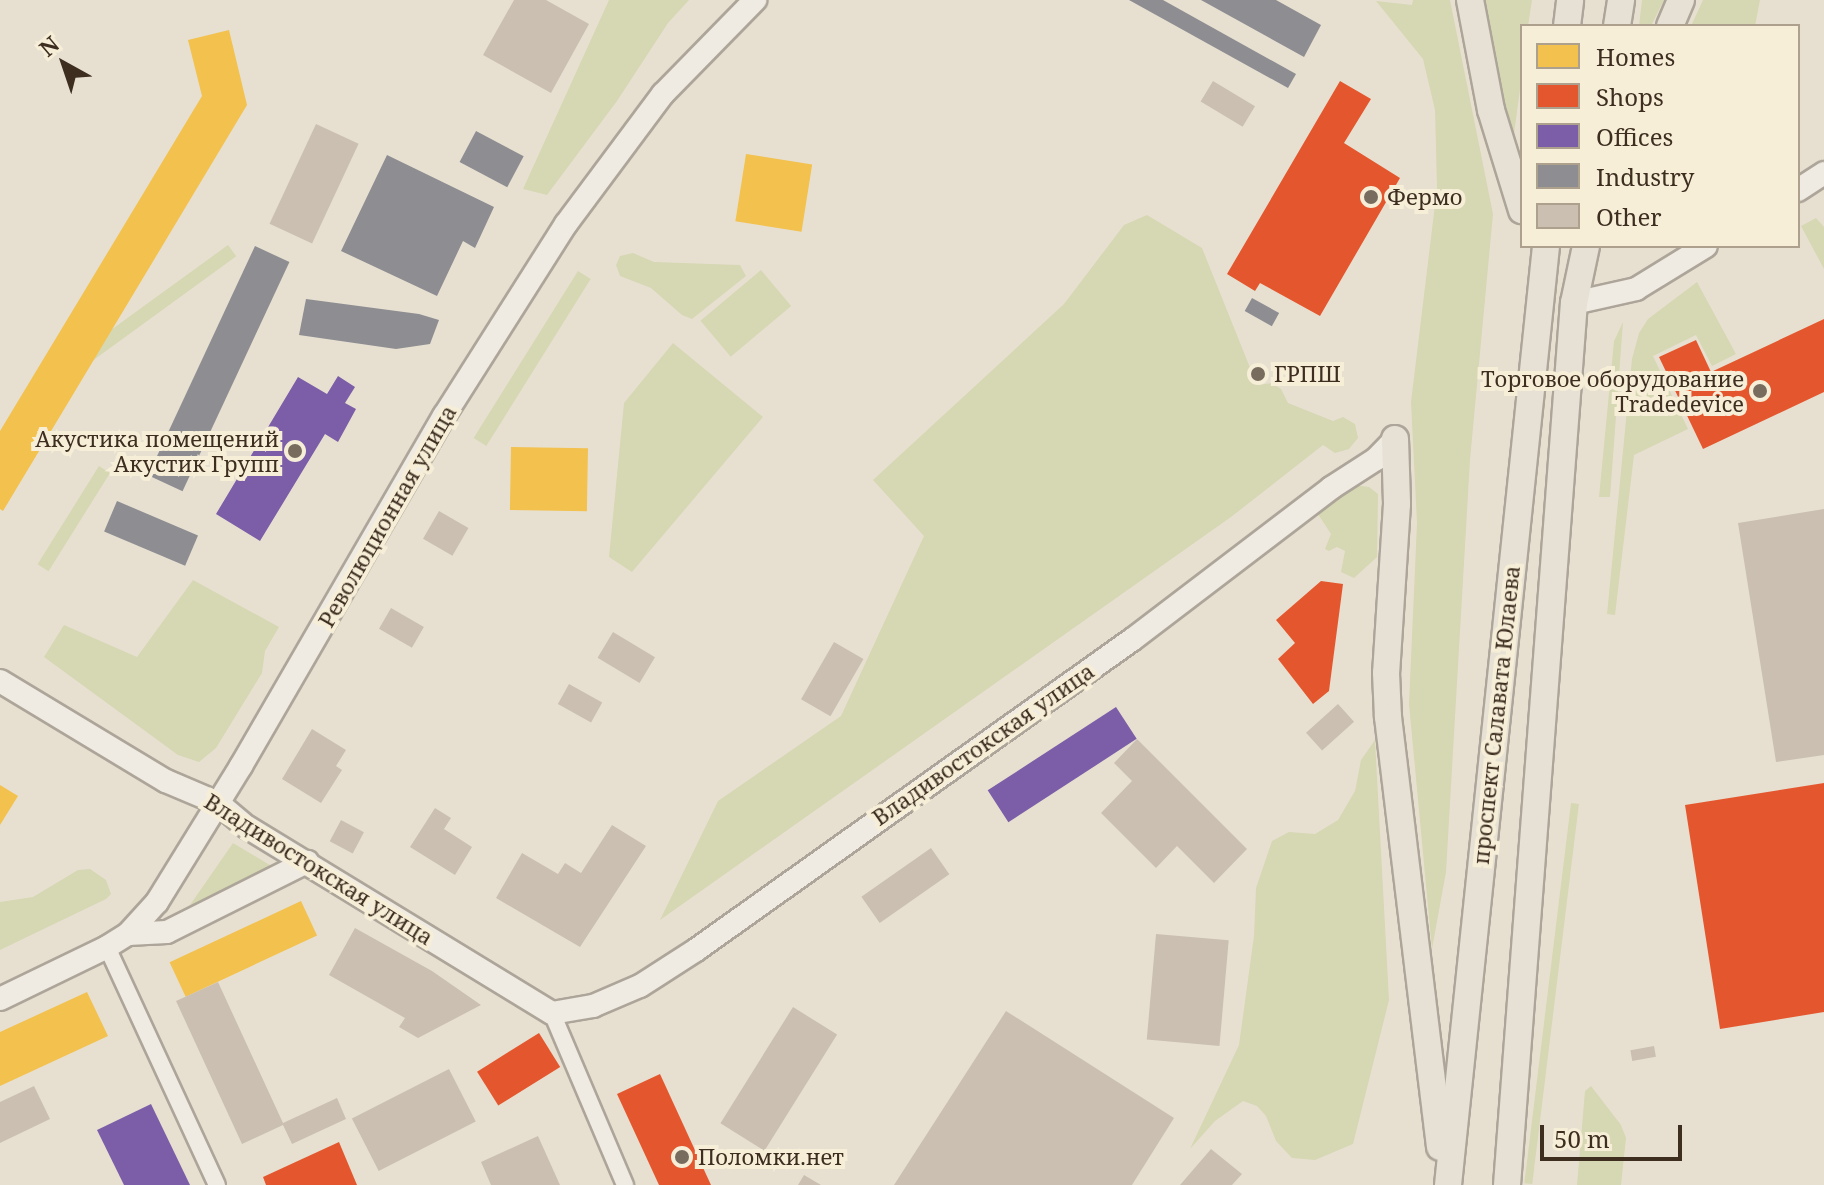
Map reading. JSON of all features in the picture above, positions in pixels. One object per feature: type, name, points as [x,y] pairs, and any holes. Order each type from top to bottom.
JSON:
[{"type":"main road","points":[[1470,0],[1491,110],[1520,204]]},
{"type":"main road","points":[[1567,24],[1570,0]]},
{"type":"main road","points":[[1617,24],[1621,0]]},
{"type":"main road","points":[[1671,24],[1681,0]]},
{"type":"main road","points":[[1534,248],[1543,278]]},
{"type":"main road","name":"проспект Салавата Юлаева","points":[[1446,1185],[1546,248]]},
{"type":"main road","name":"проспект Салавата Юлаева","points":[[1507,1185],[1574,303],[1586,248]]},
{"type":"main road","points":[[1395,439],[1397,504],[1386,673],[1388,717],[1446,1185]]},
{"type":"street","name":"Революционная улица","points":[[0,999],[107,947],[128,934],[157,902],[444,416],[566,224],[663,94],[755,0]]},
{"type":"street","points":[[1800,189],[1823,177]]},
{"type":"street","points":[[1574,303],[1636,289],[1703,248]]},
{"type":"street","name":"Владивостокская улица","points":[[0,681],[166,781],[218,803],[247,827],[552,1013],[593,1006],[640,986],[696,950],[1133,639],[1376,459],[1395,439]]},
{"type":"street","points":[[1354,473],[1375,474],[1388,487],[1397,504]]},
{"type":"street","points":[[128,934],[167,932],[307,862]]},
{"type":"street","points":[[107,947],[217,1185]]},
{"type":"street","points":[[552,1013],[625,1185]]},
{"type":"green space","points":[[609,0],[689,0],[668,23],[617,101],[547,195],[523,189]]},
{"type":"green space","points":[[1413,0],[1450,0],[1493,214],[1470,460],[1446,872],[1432,949],[1409,704],[1417,523],[1411,402],[1437,188],[1435,110],[1423,59],[1376,1],[1412,5]]},
{"type":"green space","points":[[1479,0],[1532,0],[1528,24],[1520,24],[1520,89],[1514,134],[1509,129]]},
{"type":"green space","points":[[1642,0],[1664,0],[1652,24],[1639,24]]},
{"type":"green space","points":[[1703,0],[1760,0],[1755,24],[1692,24]]},
{"type":"green space","points":[[1147,215],[1202,248],[1257,385],[1272,383],[1281,389],[1288,403],[1333,421],[1343,417],[1355,424],[1358,438],[1349,449],[1335,453],[1323,445],[1231,517],[660,920],[718,801],[841,716],[924,536],[873,480],[1064,304],[1124,225]]},
{"type":"green space","points":[[1816,218],[1824,227],[1824,269],[1801,226]]},
{"type":"green space","points":[[228,245],[236,256],[37,401],[29,390]]},
{"type":"green space","points":[[633,253],[654,262],[740,265],[746,276],[692,319],[682,315],[651,288],[620,276],[616,265],[620,256]]},
{"type":"green space","points":[[761,270],[791,306],[731,357],[700,321]]},
{"type":"green space","points":[[578,271],[591,279],[486,446],[474,438]]},
{"type":"green space","points":[[1697,282],[1736,354],[1712,366],[1696,335],[1653,356],[1688,429],[1634,455],[1615,615],[1607,614],[1632,359],[1639,333],[1648,319]]},
{"type":"green space","points":[[1623,322],[1610,497],[1599,497],[1614,341]]},
{"type":"green space","points":[[673,343],[763,417],[632,572],[609,557],[624,403]]},
{"type":"green space","points":[[99,466],[110,473],[49,571],[38,564]]},
{"type":"green space","points":[[1353,485],[1369,487],[1378,494],[1377,557],[1354,578],[1341,572],[1345,551],[1337,547],[1329,551],[1325,549],[1331,534],[1316,511]]},
{"type":"green space","points":[[193,580],[279,627],[265,651],[262,673],[216,748],[199,762],[178,755],[44,657],[64,625],[137,657]]},
{"type":"green space","points":[[1375,740],[1389,1000],[1353,1144],[1315,1160],[1292,1158],[1276,1141],[1266,1116],[1257,1106],[1243,1101],[1215,1121],[1190,1149],[1239,1045],[1254,936],[1256,888],[1272,841],[1289,832],[1315,834],[1338,820],[1355,791],[1361,760]]},
{"type":"green space","points":[[1571,803],[1579,804],[1532,1184],[1524,1183]]},
{"type":"green space","points":[[233,843],[283,873],[181,918]]},
{"type":"green space","points":[[90,869],[106,880],[111,894],[106,899],[0,950],[0,902],[33,897],[78,870]]},
{"type":"green space","points":[[1591,1086],[1621,1125],[1626,1138],[1621,1185],[1577,1185],[1585,1091]]},
{"type":"building: Homes","points":[[229,30],[247,105],[3,511],[0,509],[0,431],[202,96],[188,40]]},
{"type":"building: Homes","points":[[746,154],[812,164],[802,232],[735,221]]},
{"type":"building: Homes","points":[[511,447],[588,448],[587,511],[510,510]]},
{"type":"building: Homes","points":[[0,785],[18,796],[0,825]]},
{"type":"building: Homes","points":[[301,901],[317,935],[186,997],[170,962]]},
{"type":"building: Homes","points":[[87,992],[108,1036],[0,1086],[0,1032]]},
{"type":"building: Shops","points":[[1340,81],[1371,99],[1344,143],[1400,178],[1320,316],[1260,283],[1255,291],[1227,274]]},
{"type":"building: Shops","points":[[1824,319],[1824,392],[1703,449],[1659,357],[1696,340],[1711,372]]},
{"type":"building: Shops","points":[[1321,581],[1343,584],[1329,691],[1313,704],[1278,659],[1295,643],[1276,620]]},
{"type":"building: Shops","points":[[1824,783],[1824,1012],[1720,1029],[1685,805]]},
{"type":"building: Shops","points":[[539,1033],[560,1067],[498,1106],[477,1072]]},
{"type":"building: Shops","points":[[660,1074],[711,1185],[659,1185],[617,1094]]},
{"type":"building: Shops","points":[[339,1142],[357,1185],[266,1185],[263,1177]]},
{"type":"building: Offices","points":[[338,376],[355,387],[345,403],[356,409],[338,442],[325,434],[260,541],[216,514],[298,377],[327,394]]},
{"type":"building: Offices","points":[[1116,707],[1137,739],[1008,822],[988,790]]},
{"type":"building: Offices","points":[[151,1104],[190,1185],[124,1185],[97,1130]]},
{"type":"building: Industry","points":[[1129,0],[1163,0],[1296,74],[1288,88]]},
{"type":"building: Industry","points":[[1201,0],[1276,0],[1321,25],[1304,57]]},
{"type":"building: Industry","points":[[476,131],[524,156],[507,187],[460,162]]},
{"type":"building: Industry","points":[[387,155],[494,207],[475,248],[463,241],[437,296],[341,251]]},
{"type":"building: Industry","points":[[255,246],[289,262],[183,491],[148,475]]},
{"type":"building: Industry","points":[[1252,298],[1279,313],[1272,326],[1245,311]]},
{"type":"building: Industry","points":[[306,299],[419,314],[439,320],[430,344],[396,349],[299,335]]},
{"type":"building: Industry","points":[[117,501],[198,535],[185,566],[104,531]]},
{"type":"building: Other","points":[[514,0],[546,0],[589,24],[551,93],[483,55]]},
{"type":"building: Other","points":[[1213,81],[1255,106],[1243,127],[1201,102]]},
{"type":"building: Other","points":[[316,124],[359,144],[312,244],[270,224]]},
{"type":"building: Other","points":[[1824,509],[1824,755],[1776,762],[1738,523]]},
{"type":"building: Other","points":[[439,511],[468,528],[452,556],[423,539]]},
{"type":"building: Other","points":[[391,608],[424,627],[412,648],[379,629]]},
{"type":"building: Other","points":[[613,632],[655,657],[640,683],[598,658]]},
{"type":"building: Other","points":[[834,642],[863,659],[830,716],[801,699]]},
{"type":"building: Other","points":[[569,684],[602,702],[591,723],[558,704]]},
{"type":"building: Other","points":[[1338,704],[1354,722],[1322,751],[1306,733]]},
{"type":"building: Other","points":[[312,729],[346,750],[336,766],[342,770],[321,803],[282,779]]},
{"type":"building: Other","points":[[1137,739],[1247,849],[1214,883],[1177,846],[1156,868],[1101,813],[1132,781],[1114,763]]},
{"type":"building: Other","points":[[435,808],[451,818],[444,829],[472,847],[455,875],[410,847]]},
{"type":"building: Other","points":[[341,820],[364,832],[353,853],[330,841]]},
{"type":"building: Other","points":[[612,825],[646,846],[580,947],[496,898],[522,853],[558,874],[565,863],[581,873]]},
{"type":"building: Other","points":[[931,848],[949,874],[880,923],[861,897]]},
{"type":"building: Other","points":[[355,928],[432,971],[481,1005],[418,1038],[399,1027],[405,1018],[329,975]]},
{"type":"building: Other","points":[[1156,934],[1229,940],[1219,1046],[1147,1040]]},
{"type":"building: Other","points":[[218,982],[283,1123],[337,1098],[346,1119],[292,1144],[283,1125],[242,1144],[176,1001]]},
{"type":"building: Other","points":[[793,1007],[837,1035],[764,1151],[720,1123]]},
{"type":"building: Other","points":[[1006,1011],[1174,1118],[1132,1185],[894,1185]]},
{"type":"building: Other","points":[[1654,1046],[1656,1057],[1632,1061],[1630,1050]]},
{"type":"building: Other","points":[[449,1069],[476,1122],[379,1171],[352,1118]]},
{"type":"building: Other","points":[[34,1086],[50,1119],[0,1143],[0,1102]]},
{"type":"building: Other","points":[[538,1136],[560,1185],[491,1185],[481,1162]]},
{"type":"building: Other","points":[[1211,1149],[1242,1174],[1232,1185],[1180,1185]]},
{"type":"building: Other","points":[[804,1175],[821,1185],[798,1185]]},
{"type":"place","name":"Фермо","points":[[1371,197]]},
{"type":"place","name":"ГРПШ","points":[[1258,374]]},
{"type":"place","name":"Торговое оборудование Tradedevice","points":[[1760,391]]},
{"type":"place","name":"Акустика помещений Акустик Групп","points":[[295,451]]},
{"type":"place","name":"Поломки.нет","points":[[682,1157]]}]
